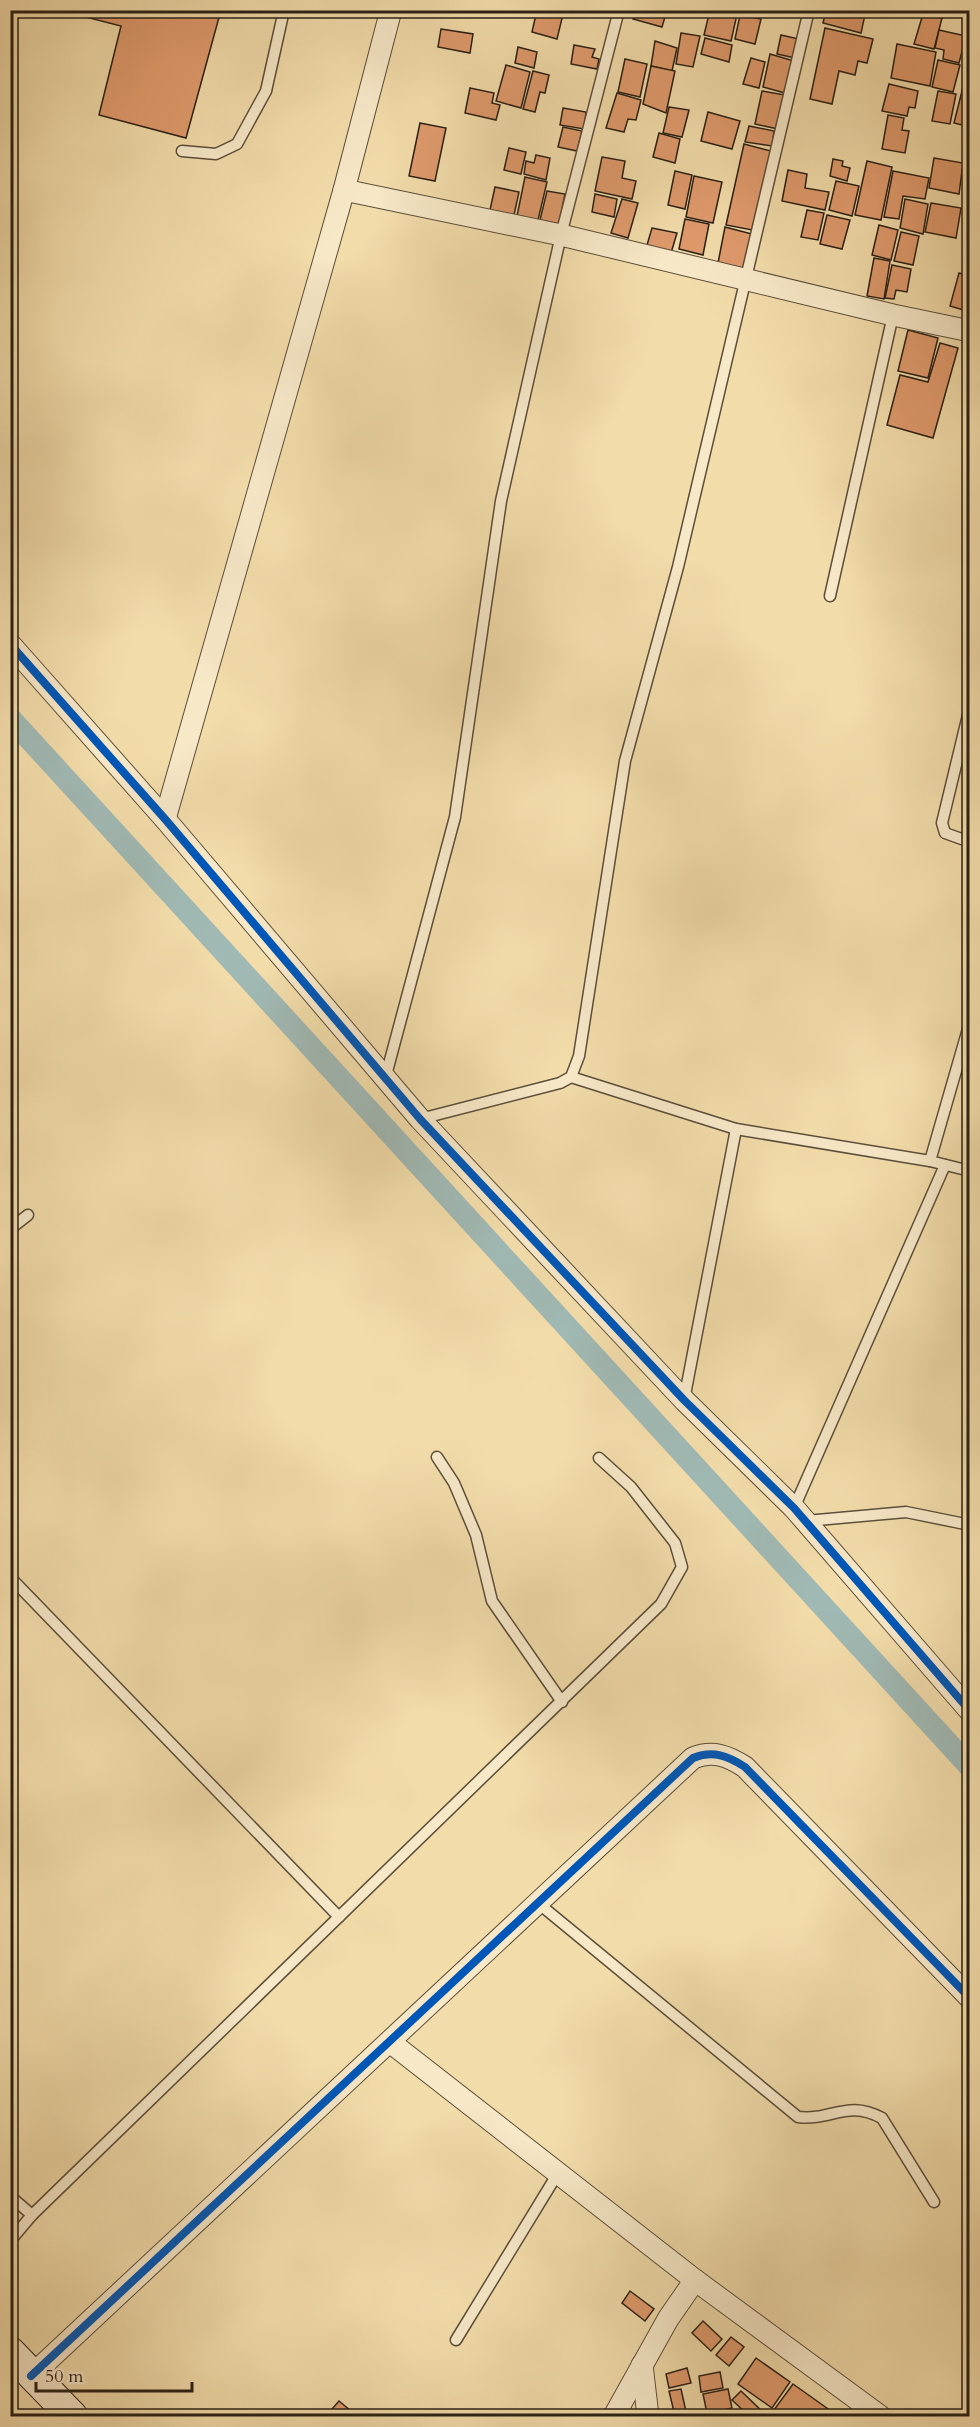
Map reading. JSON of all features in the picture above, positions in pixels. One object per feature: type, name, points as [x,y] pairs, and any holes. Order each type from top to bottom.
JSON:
[{"type":"street","points":[[165,819],[344,190],[391,10]]},
{"type":"street","points":[[344,190],[561,235],[744,280],[969,331]]},
{"type":"street","points":[[10,644],[165,819],[420,1119],[684,1400],[800,1514],[969,1711]]},
{"type":"street","points":[[31,2376],[693,1758],[703,1754],[716,1754],[733,1759],[745,1767],[969,1998]]},
{"type":"street","points":[[390,2042],[695,2280],[880,2416]]},
{"type":"street","points":[[614,2416],[668,2319],[695,2280]]},
{"type":"street","points":[[10,2352],[72,2416]]},
{"type":"street","points":[[642,2365],[648,2416]]},
{"type":"lane","points":[[182,151],[216,154],[237,144],[266,91],[284,10]]},
{"type":"lane","points":[[385,1079],[455,817],[501,501],[561,235],[619,10]]},
{"type":"lane","points":[[420,1119],[560,1083],[571,1077],[579,1056],[625,761],[678,567],[809,10]]},
{"type":"lane","points":[[830,596],[893,315]]},
{"type":"lane","points":[[969,712],[942,823],[945,833],[969,842]]},
{"type":"lane","points":[[930,1161],[969,1022]]},
{"type":"lane","points":[[571,1077],[736,1129],[930,1161],[969,1171]]},
{"type":"lane","points":[[684,1400],[736,1129]]},
{"type":"lane","points":[[945,1165],[800,1514],[906,1512],[969,1525]]},
{"type":"lane","points":[[10,1229],[28,1215]]},
{"type":"lane","points":[[437,1457],[454,1483],[477,1535],[492,1601],[562,1702]]},
{"type":"lane","points":[[10,2241],[32,2216],[662,1604],[682,1567],[675,1543],[631,1487],[599,1458]]},
{"type":"lane","points":[[10,1577],[339,1917]]},
{"type":"lane","points":[[538,1903],[798,2117],[813,2119],[852,2109],[868,2110],[882,2118],[934,2202]]},
{"type":"lane","points":[[456,2340],[558,2173]]},
{"type":"lane","points":[[10,2196],[32,2216]]},
{"type":"building","points":[[70,10],[221,10],[186,138],[99,115],[121,26],[70,13]]},
{"type":"building","points":[[494,10],[511,10],[510,15]]},
{"type":"building","points":[[537,10],[564,10],[557,39],[532,32]]},
{"type":"building","points":[[594,10],[612,10],[611,15]]},
{"type":"building","points":[[635,10],[667,10],[662,27],[633,19]]},
{"type":"building","points":[[710,10],[738,10],[731,41],[704,35]]},
{"type":"building","points":[[742,10],[759,10],[758,16]]},
{"type":"building","points":[[826,10],[866,10],[861,33],[823,23]]},
{"type":"building","points":[[929,10],[944,10],[943,15]]},
{"type":"building","points":[[923,14],[942,18],[934,49],[914,44]]},
{"type":"building","points":[[740,15],[761,19],[755,44],[735,39]]},
{"type":"building","points":[[825,28],[873,39],[867,63],[858,61],[855,75],[839,71],[832,104],[810,99]]},
{"type":"building","points":[[441,29],[473,34],[470,53],[438,47]]},
{"type":"building","points":[[939,30],[966,36],[959,63],[943,59],[944,50],[935,48]]},
{"type":"building","points":[[681,33],[700,36],[693,67],[676,64]]},
{"type":"building","points":[[781,35],[799,39],[795,58],[777,54]]},
{"type":"building","points":[[705,38],[732,45],[729,62],[701,54]]},
{"type":"building","points":[[655,41],[677,48],[672,71],[651,66]]},
{"type":"building","points":[[897,44],[936,52],[930,86],[891,78]]},
{"type":"building","points":[[574,45],[595,49],[592,57],[599,59],[597,69],[571,64]]},
{"type":"building","points":[[518,47],[537,52],[534,68],[515,63]]},
{"type":"building","points":[[770,54],[794,61],[785,93],[763,87]]},
{"type":"building","points":[[751,58],[765,62],[759,88],[743,84]]},
{"type":"building","points":[[625,59],[647,64],[640,97],[618,92]]},
{"type":"building","points":[[970,59],[970,85],[965,84]]},
{"type":"building","points":[[938,60],[960,65],[953,92],[932,87]]},
{"type":"building","points":[[506,65],[530,72],[521,108],[496,101]]},
{"type":"building","points":[[651,66],[675,71],[666,113],[643,104]]},
{"type":"building","points":[[533,71],[549,75],[545,93],[540,92],[535,112],[523,109]]},
{"type":"building","points":[[889,84],[918,91],[915,108],[909,107],[907,116],[882,111]]},
{"type":"building","points":[[963,87],[970,89],[970,127],[954,123]]},
{"type":"building","points":[[470,88],[494,93],[492,103],[500,105],[496,120],[465,113]]},
{"type":"building","points":[[762,91],[785,95],[778,129],[755,124]]},
{"type":"building","points":[[938,91],[956,94],[950,124],[932,121]]},
{"type":"building","points":[[617,93],[641,100],[636,120],[628,119],[624,132],[606,128]]},
{"type":"building","points":[[669,107],[689,110],[682,137],[663,133]]},
{"type":"building","points":[[563,108],[586,112],[584,129],[560,125]]},
{"type":"building","points":[[708,112],[740,121],[732,149],[701,141]]},
{"type":"building","points":[[888,115],[904,118],[902,130],[909,131],[905,153],[882,149]]},
{"type":"building","points":[[420,123],[446,128],[435,181],[409,176]]},
{"type":"building","points":[[749,126],[774,131],[772,146],[745,142]]},
{"type":"building","points":[[563,127],[582,131],[577,151],[558,147]]},
{"type":"building","points":[[659,133],[680,139],[675,163],[653,157]]},
{"type":"building","points":[[968,135],[970,136],[970,158],[964,157]]},
{"type":"building","points":[[744,144],[771,151],[752,230],[726,225]]},
{"type":"building","points":[[509,148],[526,152],[521,174],[504,170]]},
{"type":"building","points":[[536,155],[550,158],[546,180],[524,174],[526,161],[534,163]]},
{"type":"building","points":[[602,157],[625,161],[622,178],[636,181],[632,199],[595,191]]},
{"type":"building","points":[[934,158],[963,163],[959,194],[929,188]]},
{"type":"building","points":[[833,159],[843,161],[842,166],[850,168],[847,181],[830,176]]},
{"type":"building","points":[[867,161],[892,167],[881,220],[855,215]]},
{"type":"building","points":[[788,170],[807,174],[805,188],[829,192],[825,210],[782,201]]},
{"type":"building","points":[[675,171],[692,175],[685,209],[668,205]]},
{"type":"building","points":[[893,171],[929,178],[925,199],[903,196],[899,219],[884,217]]},
{"type":"building","points":[[694,176],[722,182],[713,223],[686,217]]},
{"type":"building","points":[[525,177],[547,182],[538,220],[517,216]]},
{"type":"building","points":[[836,181],[859,186],[852,216],[829,210]]},
{"type":"building","points":[[495,187],[519,192],[514,215],[490,210]]},
{"type":"building","points":[[547,191],[565,194],[559,224],[540,220]]},
{"type":"building","points":[[595,194],[617,199],[614,217],[592,212]]},
{"type":"building","points":[[622,199],[638,203],[628,238],[611,233]]},
{"type":"building","points":[[905,199],[928,204],[923,234],[900,228]]},
{"type":"building","points":[[931,203],[961,208],[956,238],[925,232]]},
{"type":"building","points":[[807,210],[824,213],[818,240],[801,237]]},
{"type":"building","points":[[827,215],[850,220],[842,249],[820,244]]},
{"type":"building","points":[[685,219],[709,224],[703,255],[679,249]]},
{"type":"building","points":[[879,225],[898,230],[891,260],[872,255]]},
{"type":"building","points":[[725,227],[752,234],[744,271],[718,263]]},
{"type":"building","points":[[652,228],[677,233],[671,253],[647,245]]},
{"type":"building","points":[[901,232],[919,236],[913,265],[894,261]]},
{"type":"building","points":[[874,258],[890,261],[884,299],[867,296]]},
{"type":"building","points":[[892,265],[911,269],[907,292],[896,290],[894,299],[885,298]]},
{"type":"building","points":[[959,273],[970,276],[970,312],[950,306]]},
{"type":"building","points":[[908,330],[938,338],[928,378],[898,371]]},
{"type":"building","points":[[940,343],[958,348],[933,438],[887,425],[900,375],[928,382]]},
{"type":"building","points":[[630,2291],[654,2309],[645,2321],[622,2303]]},
{"type":"building","points":[[703,2321],[722,2339],[711,2351],[692,2333]]},
{"type":"building","points":[[731,2337],[744,2347],[729,2366],[716,2355]]},
{"type":"building","points":[[756,2358],[790,2382],[772,2408],[738,2384]]},
{"type":"building","points":[[687,2368],[691,2383],[669,2388],[666,2374]]},
{"type":"building","points":[[720,2372],[723,2388],[701,2392],[699,2376]]},
{"type":"building","points":[[793,2384],[838,2416],[774,2416],[771,2414]]},
{"type":"building","points":[[681,2389],[687,2416],[675,2416],[669,2391]]},
{"type":"building","points":[[728,2389],[732,2408],[707,2413],[703,2394]]},
{"type":"building","points":[[741,2391],[767,2416],[749,2416],[732,2400]]},
{"type":"building","points":[[339,2401],[357,2416],[326,2416]]},
{"type":"waterway","points":[[10,718],[970,1767]]},
{"type":"waterway","points":[[10,2413],[14,2416]]},
{"type":"cycle path","points":[[10,644],[165,819],[420,1119],[684,1400],[794,1508],[970,1711]]},
{"type":"cycle path","points":[[31,2376],[693,1758],[707,1754],[720,1755],[745,1767],[970,1998]]}]
